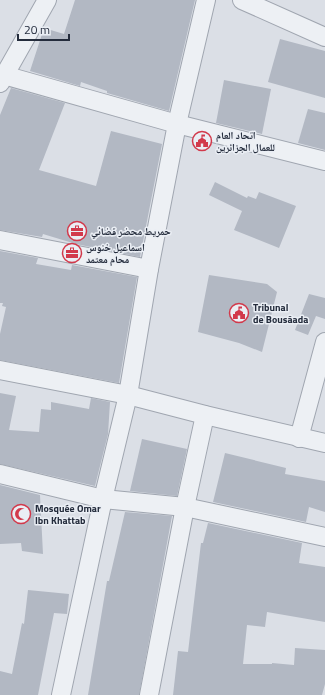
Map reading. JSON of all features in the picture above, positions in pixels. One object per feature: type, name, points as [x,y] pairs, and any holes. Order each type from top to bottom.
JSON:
[{"type":"street","points":[[47,0],[2,77],[177,124],[325,161]]},
{"type":"street","points":[[61,695],[103,499],[128,395],[149,269],[177,124],[206,0]]},
{"type":"street","points":[[242,0],[325,37]]},
{"type":"street","points":[[0,240],[149,269]]},
{"type":"street","points":[[299,438],[325,342]]},
{"type":"street","points":[[0,370],[128,395],[299,438],[325,443]]},
{"type":"street","points":[[149,695],[185,507],[205,415]]},
{"type":"street","points":[[0,474],[103,499],[185,507],[325,537]]},
{"type":"building","points":[[75,0],[195,0],[169,111],[107,93],[107,91],[81,82],[80,86],[30,71],[44,28],[64,34]]},
{"type":"building","points":[[280,39],[325,51],[325,98],[268,82]]},
{"type":"building","points":[[224,80],[271,89],[262,134],[216,123]]},
{"type":"building","points":[[11,88],[65,103],[39,170],[96,186],[111,131],[162,144],[140,257],[76,244],[43,234],[42,237],[0,230],[0,115]]},
{"type":"building","points":[[308,109],[325,113],[325,150],[298,143]]},
{"type":"building","points":[[215,182],[247,198],[248,196],[256,199],[259,192],[296,206],[279,248],[234,230],[242,211],[209,195]]},
{"type":"building","points":[[0,251],[38,258],[36,264],[71,270],[72,265],[137,277],[119,383],[0,360],[0,334],[6,307],[2,306],[3,303],[0,303]]},
{"type":"building","points":[[209,275],[267,284],[277,292],[262,352],[239,343],[198,332]]},
{"type":"building","points":[[309,294],[325,298],[325,319],[316,316],[308,335],[295,330]]},
{"type":"building","points":[[0,393],[16,396],[9,430],[39,432],[41,409],[51,410],[51,402],[89,409],[91,398],[110,402],[108,434],[95,486],[0,464]]},
{"type":"building","points":[[142,439],[187,449],[177,496],[130,491]]},
{"type":"building","points":[[225,453],[286,468],[285,474],[325,481],[325,512],[309,507],[306,522],[213,502]]},
{"type":"building","name":"Mosquée Omar Ibn Khattab","points":[[0,485],[40,495],[43,554],[22,551],[21,543],[0,544]]},
{"type":"building","points":[[125,512],[172,516],[139,695],[88,695],[107,581],[109,581]]},
{"type":"building","points":[[208,523],[302,543],[299,563],[325,567],[325,622],[267,612],[265,627],[247,625],[243,664],[272,663],[294,665],[295,648],[325,650],[325,684],[322,695],[173,695],[178,651],[188,652],[201,543],[203,543]]},
{"type":"building","points":[[28,590],[69,594],[67,614],[54,613],[38,695],[0,695],[0,671],[12,674],[22,623],[24,624]]},
{"type":"place","name":"اتحاد العام للعمال الجزائرين","points":[[202,141]]},
{"type":"place","name":"حمريط محضر قضائي","points":[[77,231]]},
{"type":"place","name":"اسماعيل خنوس محام معتمد","points":[[72,253]]},
{"type":"place","name":"Tribunal de Bousâada","points":[[239,313]]},
{"type":"place","name":"Mosquée Omar Ibn Khattab","points":[[21,514]]}]
